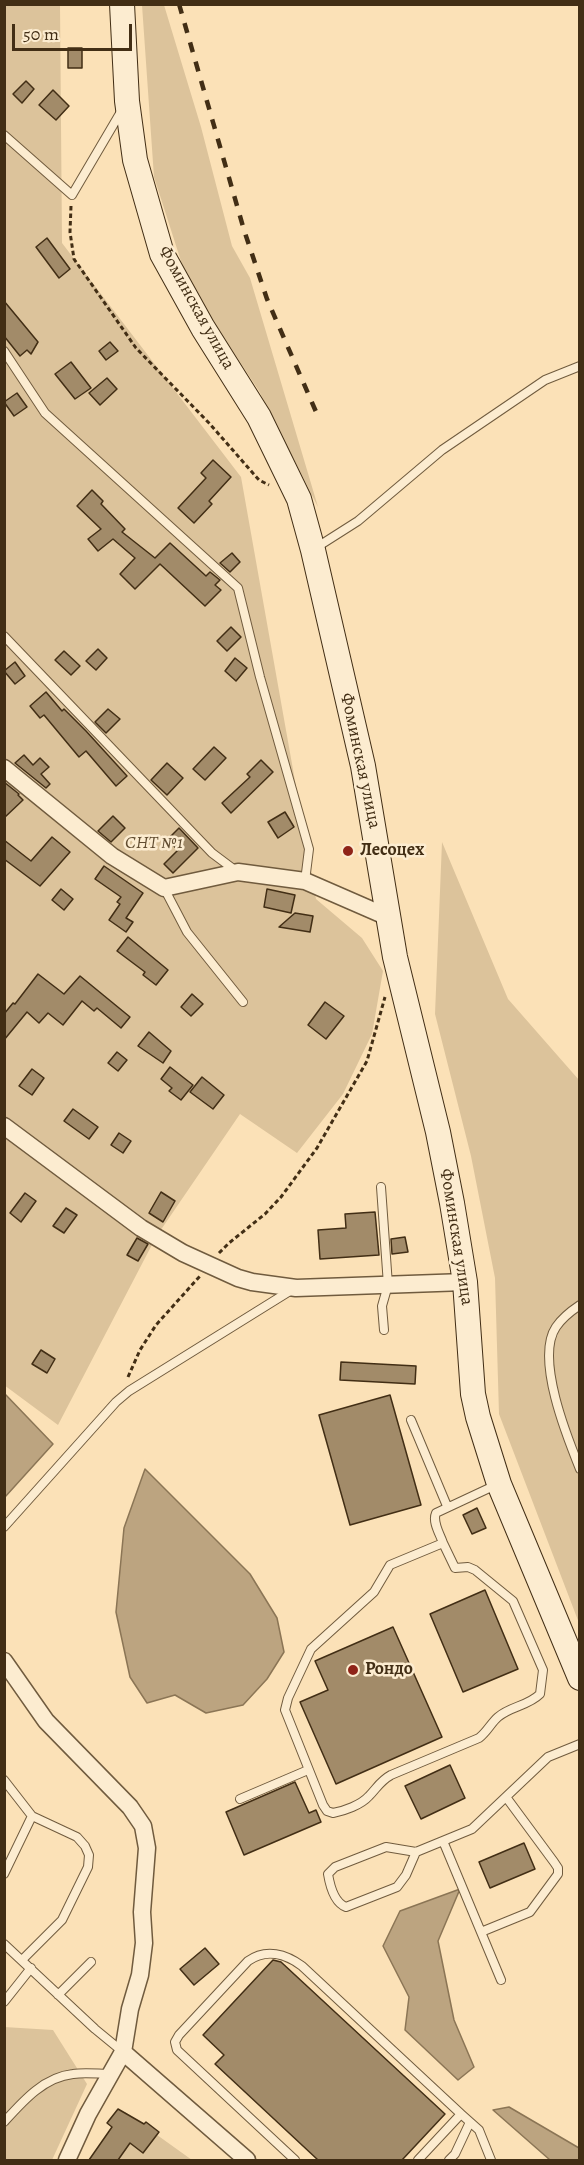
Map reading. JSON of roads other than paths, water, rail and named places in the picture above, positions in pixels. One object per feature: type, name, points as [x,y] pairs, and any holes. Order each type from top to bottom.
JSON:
[{"type":"street","name":"Фоминская улица","points":[[122,4],[127,101],[135,160],[162,254],[203,328],[259,417],[299,499],[313,550],[363,766],[395,957],[438,1132],[465,1282],[473,1394],[484,1443],[579,1678]]},
{"type":"street","points":[[4,768],[112,856],[164,888],[237,872],[305,881],[390,918]]},
{"type":"street","points":[[4,1126],[141,1228],[210,1267],[252,1282],[296,1288],[465,1282]]},
{"type":"street","points":[[4,1661],[46,1721],[130,1807],[146,1836],[147,1858],[142,1912],[144,1943],[140,1975],[129,2015],[123,2052],[88,2114],[67,2160]]},
{"type":"street","points":[[123,2052],[247,2160]]},
{"type":"lane","points":[[4,135],[72,195],[127,101]]},
{"type":"lane","points":[[4,351],[45,413],[238,588],[260,677],[309,849],[305,881]]},
{"type":"lane","points":[[313,550],[358,521],[442,450],[545,380],[579,366]]},
{"type":"lane","points":[[4,636],[212,853],[237,872]]},
{"type":"lane","points":[[164,888],[187,932],[243,1002]]},
{"type":"lane","points":[[381,1187],[388,1285],[382,1306],[384,1330]]},
{"type":"lane","points":[[4,1527],[116,1402],[129,1391],[296,1288]]},
{"type":"lane","points":[[579,1305],[555,1327],[549,1343],[549,1361],[561,1423],[577,1452],[579,1469]]},
{"type":"lane","points":[[411,1420],[447,1506]]},
{"type":"lane","points":[[443,1543],[390,1565],[374,1592],[311,1649],[288,1698],[285,1710],[308,1770],[327,1811],[338,1812],[368,1797],[381,1781],[391,1775],[479,1738],[486,1733],[497,1718],[530,1702],[540,1694],[543,1670],[513,1601],[475,1570],[468,1567],[454,1568],[434,1517],[440,1509],[499,1484]]},
{"type":"lane","points":[[416,1852],[406,1875],[397,1887],[346,1907],[337,1900],[328,1874],[334,1867],[386,1846],[416,1852],[472,1829],[548,1757],[579,1743]]},
{"type":"lane","points":[[240,1799],[308,1770]]},
{"type":"lane","points":[[4,1780],[32,1816],[77,1837],[89,1855],[88,1866],[62,1920],[22,1960]]},
{"type":"lane","points":[[481,1932],[530,1912],[558,1874],[558,1868],[554,1862],[506,1797]]},
{"type":"lane","points":[[4,1874],[32,1816]]},
{"type":"lane","points":[[443,1841],[501,1980]]},
{"type":"lane","points":[[4,1944],[94,2029],[123,2052]]},
{"type":"lane","points":[[294,2160],[177,2050],[175,2042],[248,1960],[257,1954],[279,1954],[292,1958],[302,1966],[479,2130],[491,2160]]},
{"type":"lane","points":[[58,1995],[91,1962]]},
{"type":"lane","points":[[4,2002],[31,1968]]},
{"type":"lane","points":[[4,2121],[27,2096],[52,2079],[72,2074],[112,2074]]},
{"type":"lane","points":[[418,2160],[461,2114]]},
{"type":"lane","points":[[448,2160],[455,2154],[470,2122]]},
{"type":"railway","points":[[179,4],[244,230],[267,299],[317,414]]},
{"type":"place","name":"Лесоцех","points":[[348,851]]},
{"type":"place","name":"Рондо","points":[[353,1670]]},
{"type":"park label","name":"СНТ №1","points":[[154,844]]}]
